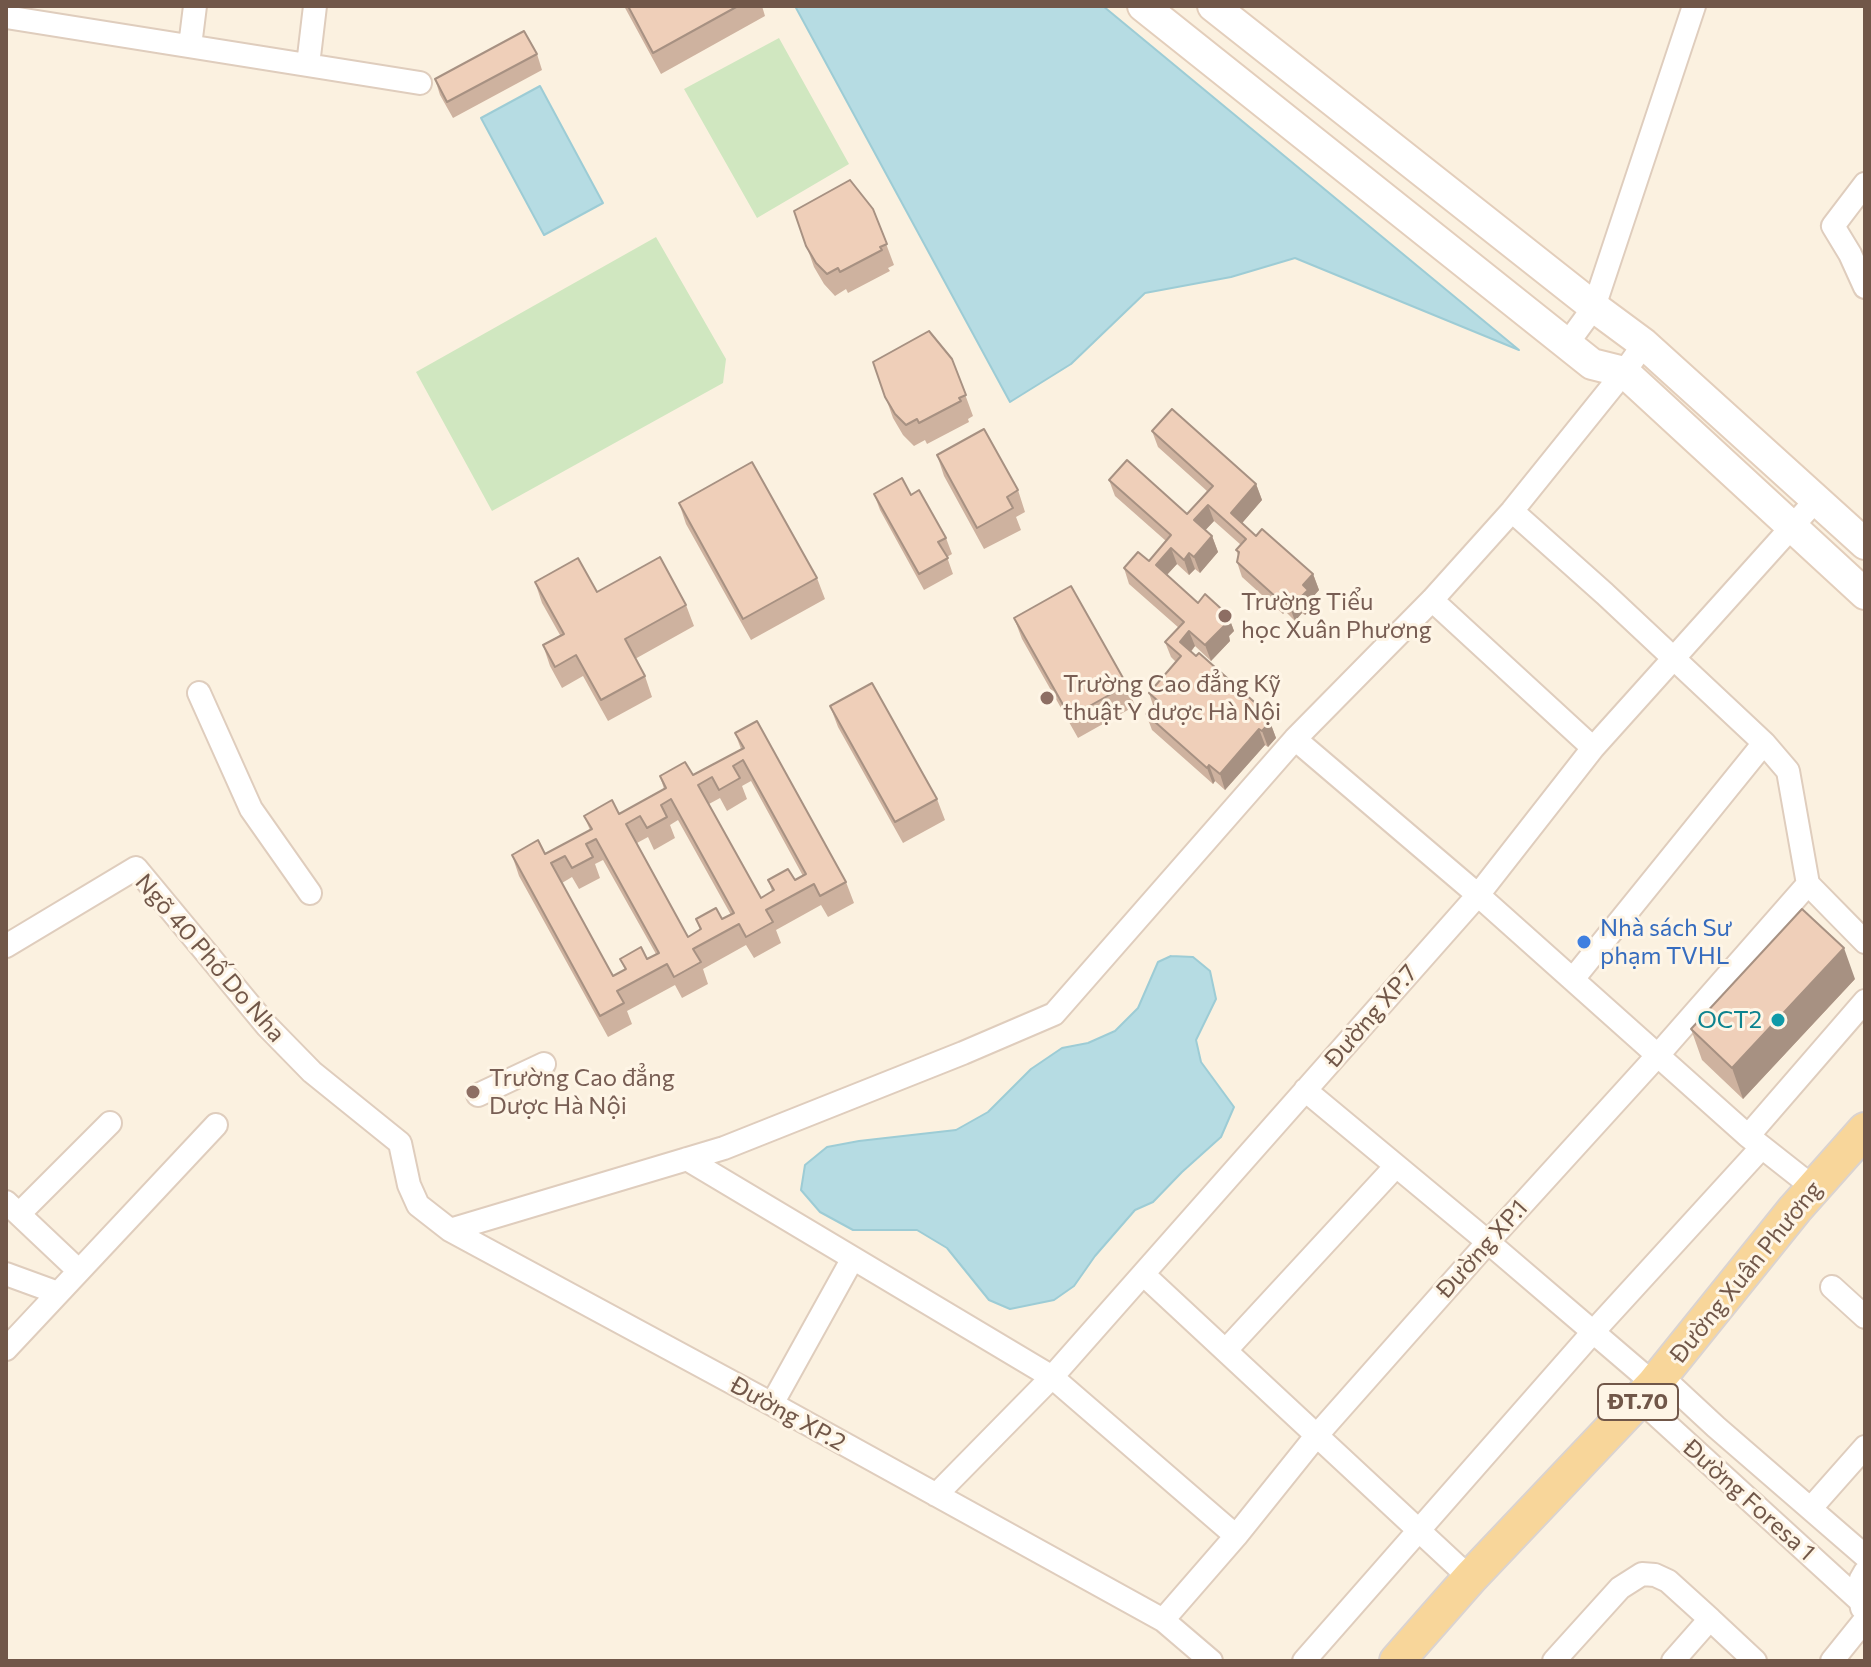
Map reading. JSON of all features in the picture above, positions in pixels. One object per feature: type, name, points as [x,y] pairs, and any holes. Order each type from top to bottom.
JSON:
[{"type":"main road","name":"Đường Xuân Phương","points":[[1397,1661],[1470,1578],[1652,1387],[1865,1130]]},
{"type":"street","points":[[190,46],[195,6]]},
{"type":"street","points":[[308,65],[315,6]]},
{"type":"street","points":[[1143,6],[1592,364],[1624,372],[1865,594]]},
{"type":"street","points":[[1213,6],[1644,344],[1865,544]]},
{"type":"street","points":[[1567,344],[1594,307],[1694,6]]},
{"type":"street","points":[[6,17],[62,16],[190,46],[420,83]]},
{"type":"street","points":[[1865,184],[1833,226],[1865,287]]},
{"type":"street","points":[[450,1230],[724,1148],[1054,1014],[1295,739],[1432,600],[1512,511],[1644,344]]},
{"type":"street","name":"Đường XP.7","points":[[936,1495],[1052,1377],[1478,895],[1593,748],[1816,500]]},
{"type":"street","points":[[1512,511],[1764,743],[1788,771],[1808,884],[1865,942]]},
{"type":"street","points":[[1432,600],[1593,748]]},
{"type":"street","points":[[199,693],[251,809],[310,893]]},
{"type":"street","points":[[1295,739],[1478,895],[1755,1142],[1814,1188]]},
{"type":"street","points":[[1573,979],[1764,743]]},
{"type":"street","name":"Ngõ 40 Phố Do Nha","points":[[6,946],[136,868],[276,1035],[312,1072],[400,1143]]},
{"type":"street","name":"Đường XP.1","points":[[1163,1620],[1317,1435],[1808,884]]},
{"type":"street","points":[[1304,1661],[1755,1142],[1865,1001]]},
{"type":"street","points":[[478,1095],[544,1064]]},
{"type":"street","points":[[1305,1090],[1488,1242],[1652,1387]]},
{"type":"street","points":[[79,1271],[12,1208],[110,1123]]},
{"type":"street","points":[[6,1349],[216,1125]]},
{"type":"street","name":"Đường XP.2","points":[[400,1143],[409,1185],[418,1205],[450,1230],[1163,1620],[1211,1661]]},
{"type":"street","points":[[687,1159],[1052,1377],[1236,1536]]},
{"type":"street","points":[[1226,1350],[1396,1166]]},
{"type":"street","points":[[772,1404],[853,1258]]},
{"type":"street","points":[[6,1274],[58,1293]]},
{"type":"street","points":[[1143,1274],[1470,1578]]},
{"type":"street","points":[[1832,1287],[1865,1317]]},
{"type":"street","name":"Đường Foresa 1","points":[[1652,1387],[1716,1427],[1865,1556]]},
{"type":"street","name":"Đường Foresa 1","points":[[1652,1387],[1863,1611]]},
{"type":"street","points":[[1811,1508],[1865,1447]]},
{"type":"street","points":[[1832,1661],[1863,1611],[1858,1589],[1865,1572]]},
{"type":"street","points":[[1554,1661],[1620,1588],[1642,1574],[1655,1575],[1668,1581],[1755,1661]]},
{"type":"street","points":[[1673,1661],[1710,1619]]},
{"type":"green space","points":[[779,38],[849,164],[757,218],[684,89]]},
{"type":"green space","points":[[656,237],[726,359],[723,383],[492,511],[416,372]]},
{"type":"water","points":[[795,6],[1103,6],[1519,350],[1295,258],[1231,277],[1145,293],[1071,364],[1010,402]]},
{"type":"water","points":[[540,86],[603,203],[544,235],[481,118]]},
{"type":"water","points":[[1171,956],[1193,957],[1210,971],[1216,999],[1196,1040],[1201,1062],[1234,1107],[1221,1137],[1153,1202],[1135,1210],[1095,1256],[1074,1286],[1054,1300],[1010,1309],[989,1300],[947,1248],[917,1230],[853,1230],[820,1212],[801,1190],[805,1165],[827,1147],[956,1130],[988,1112],[1031,1069],[1062,1048],[1088,1043],[1115,1031],[1138,1008],[1158,962]]},
{"type":"building","points":[[628,6],[738,6],[653,53]]},
{"type":"building","points":[[524,31],[537,54],[447,102],[435,79]]},
{"type":"building","points":[[850,180],[873,209],[887,244],[880,247],[882,250],[840,272],[838,268],[827,274],[806,246],[794,211]]},
{"type":"building","points":[[929,331],[952,359],[966,395],[959,398],[961,401],[919,423],[917,419],[906,425],[885,397],[873,362]]},
{"type":"building","points":[[1172,409],[1256,484],[1231,513],[1256,536],[1262,529],[1313,574],[1303,585],[1308,590],[1299,599],[1296,597],[1289,605],[1279,595],[1277,598],[1237,562],[1239,552],[1236,550],[1246,539],[1208,505],[1194,520],[1212,536],[1194,557],[1189,553],[1184,560],[1171,548],[1156,565],[1198,603],[1205,594],[1228,615],[1221,622],[1225,625],[1205,645],[1189,631],[1180,642],[1196,656],[1199,653],[1261,708],[1258,712],[1270,722],[1262,731],[1259,729],[1220,774],[1209,765],[1207,768],[1146,714],[1158,701],[1149,693],[1181,656],[1165,642],[1184,622],[1124,568],[1138,552],[1149,561],[1171,535],[1109,480],[1127,460],[1187,514],[1213,486],[1152,431]]},
{"type":"building","points":[[984,429],[1018,490],[1007,497],[1013,508],[977,528],[937,455]]},
{"type":"building","points":[[752,462],[817,578],[743,619],[679,503]]},
{"type":"building","points":[[902,478],[911,495],[919,490],[946,538],[938,542],[948,558],[919,574],[874,494]]},
{"type":"building","points":[[660,557],[686,605],[625,639],[645,676],[601,700],[576,655],[555,667],[543,645],[564,634],[535,582],[578,558],[597,592]]},
{"type":"building","points":[[1071,586],[1127,685],[1070,717],[1014,618]]},
{"type":"building","points":[[872,683],[937,799],[895,822],[830,706]]},
{"type":"building","points":[[757,721],[846,882],[820,896],[814,884],[766,910],[773,922],[746,937],[739,924],[693,949],[701,962],[674,977],[667,964],[617,991],[624,1003],[600,1016],[512,855],[538,840],[545,854],[592,829],[584,816],[612,800],[619,814],[666,788],[660,776],[685,762],[693,775],[744,748],[735,733]],"holes":[[[743,760],[806,874],[795,880],[788,869],[768,880],[774,890],[761,898],[698,785],[712,777],[719,790],[740,778],[733,766]],[[671,799],[734,913],[722,919],[716,908],[696,919],[701,929],[688,937],[626,824],[640,816],[647,828],[667,817],[661,805]],[[596,839],[659,953],[647,959],[641,947],[620,959],[626,969],[613,976],[551,863],[565,856],[572,868],[593,857],[586,844]]]},
{"type":"building","points":[[1802,909],[1844,948],[1732,1068],[1691,1029]]},
{"type":"place","name":"Trường Tiểu học Xuân Phương","points":[[1225,616]]},
{"type":"place","name":"Trường Cao đẳng Kỹ thuật Y dược Hà Nội","points":[[1047,698]]},
{"type":"place","name":"Nhà sách Sư phạm TVHL","points":[[1584,942]]},
{"type":"place","name":"OCT2","points":[[1778,1020]]},
{"type":"place","name":"Trường Cao đẳng Dược Hà Nội","points":[[473,1092]]}]
